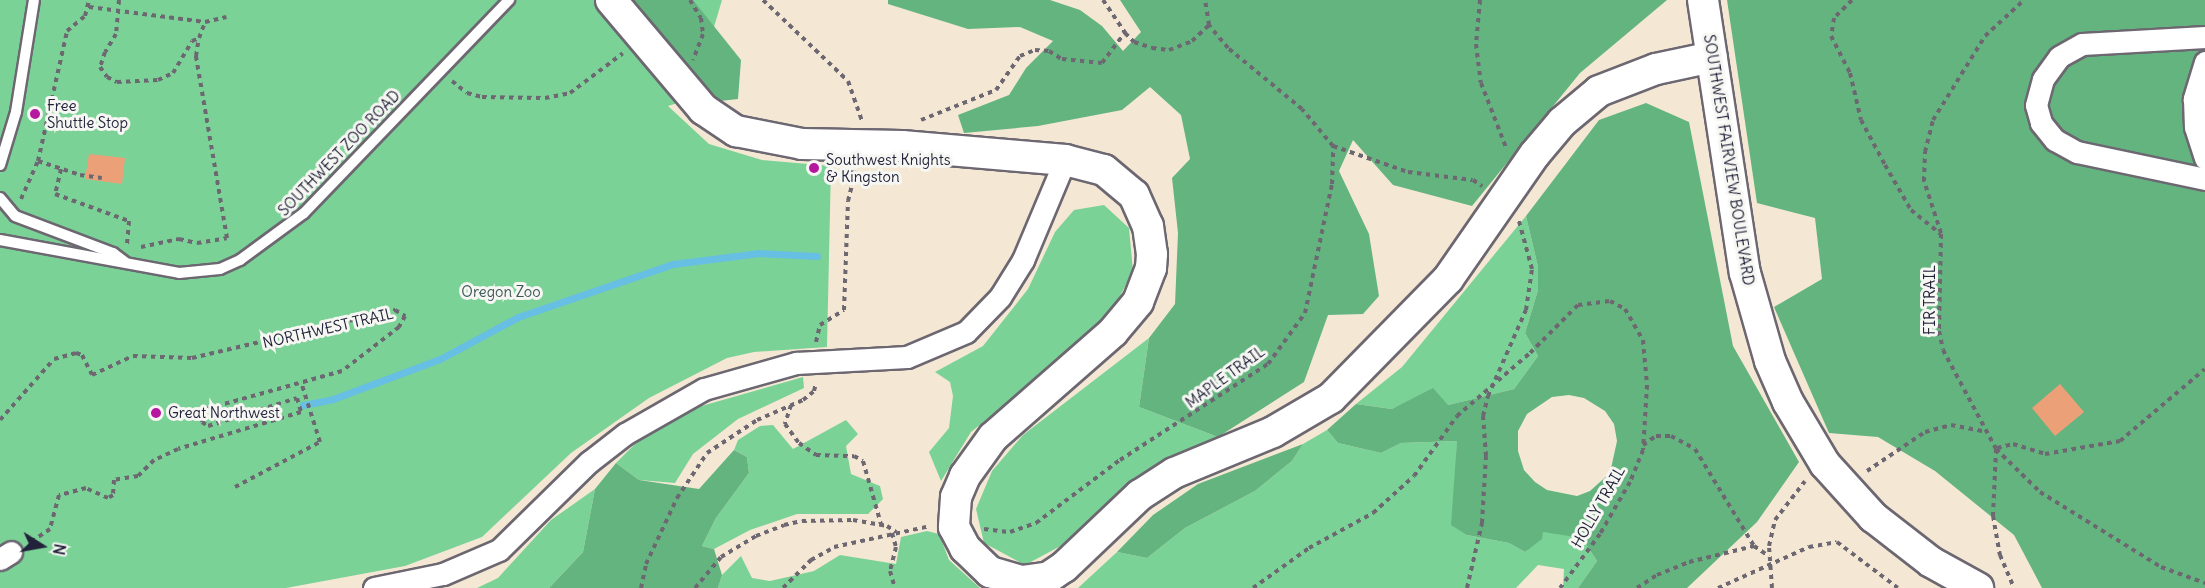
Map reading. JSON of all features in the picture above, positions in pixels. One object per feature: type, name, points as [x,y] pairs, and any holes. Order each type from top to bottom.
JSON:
[{"type":"street","points":[[611,0],[703,109],[736,131],[802,144],[902,146],[1065,160],[1104,170],[1134,195],[1148,226],[1152,268],[1129,317],[1010,420],[978,455],[960,486],[953,512],[954,527],[965,548],[990,572],[1022,581],[1048,577],[1064,567],[1140,495],[1174,473],[1273,432],[1331,398],[1448,279],[1542,146],[1562,122],[1599,91],[1656,69],[1712,57]]},
{"type":"street","name":"SOUTHWEST FAIRVIEW BOULEVARD","points":[[1703,0],[1745,273],[1758,321],[1788,402],[1825,464],[1873,517],[1931,562],[1978,588]]},
{"type":"street","points":[[2205,37],[2082,44],[2068,51],[2054,64],[2037,91],[2036,105],[2041,123],[2055,140],[2077,152],[2205,179]]},
{"type":"street","points":[[2205,62],[2194,99],[2195,127],[2205,158]]},
{"type":"street","points":[[374,588],[443,574],[499,550],[589,462],[634,428],[704,389],[796,363],[907,357],[966,332],[1000,297],[1023,260],[1065,160]]},
{"type":"lane","points":[[0,165],[16,111],[31,30],[34,0]]},
{"type":"lane","points":[[31,30],[41,0]]},
{"type":"lane","name":"SOUTHWEST ZOO ROAD","points":[[0,240],[112,264],[125,262],[179,273],[202,271],[240,260],[262,247],[304,213],[509,0]]},
{"type":"lane","name":"SOUTHWEST ZOO ROAD","points":[[0,198],[15,216],[113,253],[125,262]]},
{"type":"path","points":[[18,205],[38,161],[67,31],[80,23],[89,7],[89,0]]},
{"type":"path","points":[[119,0],[120,14],[116,34],[105,52],[100,67],[107,77],[117,82],[166,77],[173,73],[192,41],[199,38]]},
{"type":"path","points":[[676,77],[700,47],[701,18],[690,0]]},
{"type":"path","points":[[763,0],[848,81],[862,110],[863,128]]},
{"type":"path","points":[[1103,0],[1125,33],[1143,45],[1169,50],[1192,41],[1209,25]]},
{"type":"path","points":[[1205,0],[1209,25],[1228,48],[1302,109],[1333,146],[1408,172],[1473,180]]},
{"type":"path","points":[[1480,0],[1476,44],[1481,83],[1510,158]]},
{"type":"path","points":[[1852,0],[1834,18],[1831,36],[1850,73],[1861,120],[1911,210],[1941,234]]},
{"type":"path","name":"FIR TRAIL","points":[[2024,0],[1985,36],[1933,120],[1925,152],[1924,181],[1941,234],[1939,331],[1943,350],[1996,449],[2040,492],[2162,567],[2205,583]]},
{"type":"path","points":[[89,7],[120,14],[205,22],[226,17]]},
{"type":"path","points":[[60,169],[55,194],[129,221],[127,247],[227,238],[196,56],[205,22]]},
{"type":"path","points":[[902,146],[908,131],[917,123],[996,90],[1020,56],[1042,51],[1062,59],[1102,63],[1125,33]]},
{"type":"path","points":[[441,70],[467,93],[545,98],[570,93],[643,38]]},
{"type":"path","name":"MAPLE TRAIL","points":[[981,529],[1010,532],[1036,523],[1120,460],[1268,364],[1305,313],[1311,298],[1332,184],[1333,146]]},
{"type":"path","points":[[38,161],[60,169],[102,178]]},
{"type":"path","points":[[816,346],[820,325],[844,310],[848,201],[857,177],[856,164]]},
{"type":"path","points":[[1467,588],[1482,524],[1486,456],[1483,416],[1495,380],[1526,310],[1532,269],[1517,212]]},
{"type":"path","name":"HOLLY TRAIL","points":[[1495,380],[1514,368],[1578,305],[1610,301],[1626,309],[1643,340],[1647,385],[1641,433],[1643,445],[1630,482],[1600,534],[1560,588]]},
{"type":"path","name":"NORTHWEST TRAIL","points":[[0,420],[54,359],[76,353],[82,355],[92,375],[133,356],[192,357],[244,348],[395,310],[405,316],[399,327],[342,371],[202,410],[202,422],[208,426],[297,398],[301,412],[162,457],[138,476],[114,480],[113,495],[108,498],[86,488],[59,495],[50,528],[37,542],[22,544],[5,555]]},
{"type":"path","points":[[2014,588],[2000,555],[1993,516],[1996,449],[2013,444],[2045,454],[2120,441],[2205,369]]},
{"type":"path","points":[[641,588],[645,564],[677,498],[707,453],[729,435],[814,391],[818,375]]},
{"type":"path","points":[[1253,588],[1310,548],[1373,513],[1414,476],[1457,416],[1495,380]]},
{"type":"path","points":[[235,487],[320,442],[301,382]]},
{"type":"path","points":[[791,404],[785,424],[800,443],[816,455],[854,456],[863,461],[881,524]]},
{"type":"path","points":[[1858,477],[1925,432],[1951,426],[1988,432]]},
{"type":"path","points":[[1643,445],[1656,436],[1671,436],[1695,449],[1754,546],[1769,556]]},
{"type":"path","points":[[1772,588],[1769,556],[1775,520],[1781,508],[1825,464]]},
{"type":"path","points":[[695,588],[721,557],[756,536],[784,525],[836,519],[881,524],[894,533],[896,547],[890,571],[896,588]]},
{"type":"path","points":[[783,588],[822,552],[894,533],[934,526]]},
{"type":"path","points":[[1718,588],[1809,547],[1837,542],[1898,588]]},
{"type":"path","points":[[1637,588],[1657,574],[1689,562],[1754,546]]},
{"type":"green space","name":"Oregon Zoo","points":[[0,0],[722,0],[693,98],[668,106],[709,144],[762,160],[831,166],[827,347],[754,352],[727,358],[649,398],[571,453],[482,537],[405,566],[286,588],[0,588]]},
{"type":"green space","points":[[624,0],[693,0],[741,60],[738,99],[711,102]]},
{"type":"green space","points":[[888,0],[1050,0],[1080,10],[1102,26],[1123,51],[1141,32],[1120,0],[1667,0],[1580,73],[1472,206],[1393,185],[1353,140],[1339,171],[1369,234],[1379,296],[1363,314],[1328,315],[1304,382],[1218,437],[1139,407],[1149,338],[1175,304],[1178,233],[1172,178],[1190,159],[1181,115],[1150,87],[1122,110],[1038,126],[964,133],[958,115],[1009,95],[1026,68],[1053,41],[1020,27],[968,29],[888,4]]},
{"type":"green space","points":[[1727,0],[2205,0],[2205,588],[2042,588],[2014,535],[1935,471],[1878,437],[1829,433],[1774,307],[1822,279],[1815,218],[1757,203]]},
{"type":"green space","points":[[1646,103],[1689,122],[1733,346],[1799,462],[1757,522],[1687,588],[1578,588],[1597,561],[1582,538],[1543,532],[1542,539],[1525,552],[1509,543],[1467,535],[1451,525],[1457,441],[1401,443],[1381,453],[1338,443],[1327,430],[1356,404],[1392,409],[1433,388],[1448,405],[1514,389],[1538,356],[1525,333],[1538,290],[1538,267],[1526,216],[1599,120]],"holes":[[[1569,395],[1584,398],[1605,411],[1614,424],[1617,441],[1610,473],[1590,491],[1577,496],[1547,490],[1535,482],[1524,470],[1518,451],[1518,431],[1527,414],[1552,397]]]},
{"type":"green space","points":[[1104,205],[1129,228],[1133,271],[1106,323],[971,432],[941,481],[929,452],[949,428],[953,396],[950,382],[935,372],[983,346],[1028,289],[1055,232],[1074,210]]},
{"type":"green space","points":[[1526,216],[1538,267],[1538,290],[1525,333],[1538,356],[1514,389],[1448,405],[1408,402],[1392,409],[1356,404],[1402,367]]},
{"type":"green space","points":[[1149,338],[1139,407],[1218,437],[1142,476],[1070,541],[1025,565],[984,543],[976,509],[992,471],[1023,435]]},
{"type":"green space","points":[[803,377],[804,388],[738,419],[693,454],[675,483],[639,480],[616,463],[644,435],[698,407]]},
{"type":"green space","points":[[846,420],[858,434],[846,446],[851,474],[880,486],[883,499],[868,514],[797,514],[750,530],[714,549],[702,546],[716,518],[749,473],[747,457],[734,450],[738,440],[760,426],[773,425],[793,449]]},
{"type":"green space","points":[[1327,430],[1338,443],[1381,453],[1401,443],[1457,441],[1456,478],[1467,535],[1509,543],[1525,552],[1543,532],[1568,533],[1582,538],[1597,561],[1578,588],[1563,588],[1564,569],[1538,565],[1516,588],[1078,588],[1117,552],[1147,558],[1185,528],[1255,491],[1292,461],[1303,444]]},
{"type":"green space","points":[[1303,444],[1292,461],[1255,491],[1185,528],[1147,558],[1117,552],[1153,515],[1198,484]]},
{"type":"green space","points":[[734,450],[747,457],[749,473],[716,518],[702,546],[714,549],[722,575],[718,588],[549,588],[583,552],[595,489],[616,463],[639,480],[699,489]]},
{"type":"green space","points":[[595,489],[583,552],[549,588],[477,588],[498,578],[551,520]]},
{"type":"green space","points":[[927,531],[939,534],[949,560],[980,588],[718,588],[722,575],[741,556],[752,578],[770,581],[814,571],[840,555],[896,564],[901,537]]},
{"type":"building","points":[[89,154],[125,158],[122,184],[85,179]]},
{"type":"building","points":[[2060,384],[2084,412],[2055,436],[2032,408]]},
{"type":"waterway","points":[[303,405],[333,399],[440,359],[518,317],[673,264],[759,253],[817,256]]},
{"type":"place","name":"Free Shuttle Stop","points":[[35,114]]},
{"type":"place","name":"Southwest Knights & Kingston","points":[[814,168]]},
{"type":"place","name":"Great Northwest","points":[[156,413]]}]
